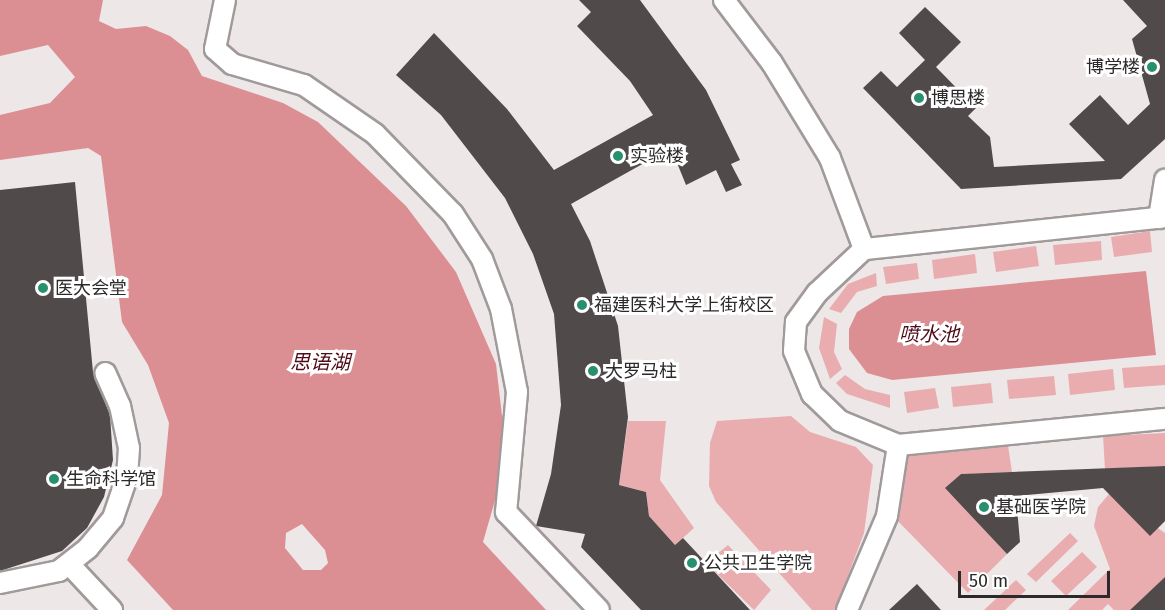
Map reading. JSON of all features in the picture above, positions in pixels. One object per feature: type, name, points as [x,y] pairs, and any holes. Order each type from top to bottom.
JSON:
[{"type":"street","points":[[225,0],[215,49],[232,64],[304,85],[375,135],[453,214],[482,259],[501,309],[517,392],[506,512],[599,610]]},
{"type":"street","points":[[724,0],[772,63],[830,158],[864,249]]},
{"type":"street","points":[[1165,179],[1162,218],[864,249],[816,293],[796,322],[794,351],[812,394],[840,421],[898,445],[1165,418]]},
{"type":"street","points":[[0,583],[47,577],[69,564],[106,528],[127,477],[126,428],[105,373]]},
{"type":"street","points":[[847,610],[886,516],[898,445]]},
{"type":"street","points":[[69,564],[112,610]]},
{"type":"shaded area","points":[[1150,231],[1152,252],[1114,257],[1111,237]]},
{"type":"shaded area","points":[[1101,241],[1102,260],[1055,265],[1053,245]]},
{"type":"shaded area","points":[[1036,246],[1039,266],[996,272],[993,252]]},
{"type":"shaded area","points":[[975,254],[977,273],[934,279],[932,260]]},
{"type":"shaded area","points":[[917,263],[919,279],[886,284],[883,267]]},
{"type":"shaded area","points":[[876,273],[877,286],[857,292],[841,313],[829,309],[848,284]]},
{"type":"shaded area","points":[[824,317],[837,324],[834,352],[842,369],[830,379],[819,348]]},
{"type":"shaded area","points":[[1165,365],[1165,385],[1124,388],[1122,368]]},
{"type":"shaded area","points":[[1113,369],[1115,390],[1070,395],[1068,374]]},
{"type":"shaded area","points":[[845,375],[865,389],[890,395],[890,408],[847,394],[836,383]]},
{"type":"shaded area","points":[[1054,376],[1056,395],[1009,399],[1007,380]]},
{"type":"shaded area","points":[[991,383],[993,403],[953,407],[951,387]]},
{"type":"shaded area","points":[[935,388],[939,408],[907,413],[904,392]]},
{"type":"shaded area","points":[[791,416],[810,432],[856,447],[873,465],[864,533],[835,610],[812,610],[716,502],[709,486],[710,443],[717,421]]},
{"type":"shaded area","points":[[628,421],[666,421],[660,480],[694,528],[675,545],[649,516],[646,492],[619,485]]},
{"type":"shaded area","points":[[1165,433],[1165,466],[1105,469],[1103,436]]},
{"type":"shaded area","points":[[1007,439],[1012,472],[961,474],[946,488],[1007,554],[968,593],[893,516],[902,450]]},
{"type":"shaded area","points":[[1109,494],[1165,533],[1165,577],[1130,610],[1114,610],[1108,604],[1102,610],[1068,610],[1110,569],[1094,526],[1098,507]]},
{"type":"shaded area","points":[[1070,533],[1078,541],[1036,582],[1027,574]]},
{"type":"shaded area","points":[[728,545],[771,590],[754,610],[706,563]]},
{"type":"shaded area","points":[[1082,552],[1097,567],[1066,596],[1051,581]]},
{"type":"shaded area","points":[[1016,580],[1026,590],[1005,610],[984,610]]},
{"type":"water","name":"思语湖","points":[[0,0],[103,0],[99,21],[116,29],[146,26],[170,36],[188,50],[202,76],[283,103],[318,122],[406,206],[456,272],[496,364],[504,433],[500,483],[483,542],[546,610],[173,610],[127,560],[162,495],[169,423],[148,365],[122,322],[101,156],[88,148],[0,160],[0,115],[50,103],[75,77],[48,45],[0,56]],"holes":[[[302,524],[325,550],[328,563],[321,570],[303,570],[285,548],[286,533]]]},
{"type":"water","name":"喷水池","points":[[1146,271],[1156,355],[892,380],[867,373],[849,349],[849,329],[857,312],[883,296]]},
{"type":"building","points":[[579,0],[640,0],[706,90],[740,160],[731,164],[742,185],[726,192],[716,170],[686,185],[671,148],[571,204],[590,241],[618,326],[628,417],[619,485],[646,492],[649,516],[675,545],[683,538],[750,610],[641,610],[581,547],[585,534],[536,526],[551,474],[561,405],[554,314],[533,254],[505,198],[441,115],[396,75],[434,33],[507,109],[554,170],[653,115],[630,81],[577,26],[591,12]]},
{"type":"building","points":[[1123,0],[1165,0],[1165,139],[1121,179],[961,189],[863,88],[881,71],[897,87],[925,60],[899,33],[925,7],[961,42],[936,67],[976,108],[968,116],[990,137],[994,167],[1105,161],[1069,124],[1100,95],[1128,125],[1150,104],[1132,39],[1147,26]]},
{"type":"building","points":[[75,182],[93,372],[110,415],[113,460],[104,497],[87,528],[62,551],[0,571],[0,190]]},
{"type":"building","points":[[1165,466],[1165,521],[1150,536],[1103,488],[1016,496],[1020,542],[1007,554],[945,488],[961,474]]},
{"type":"building","points":[[1165,577],[1165,610],[1130,610]]},
{"type":"building","points":[[917,584],[941,610],[889,610]]},
{"type":"place","name":"博学楼","points":[[1152,67]]},
{"type":"place","name":"博思楼","points":[[919,98]]},
{"type":"place","name":"实验楼","points":[[618,156]]},
{"type":"place","name":"医大会堂","points":[[43,288]]},
{"type":"place","name":"福建医科大学上街校区","points":[[582,305]]},
{"type":"place","name":"大罗马柱","points":[[593,371]]},
{"type":"place","name":"生命科学馆","points":[[54,479]]},
{"type":"place","name":"基础医学院","points":[[984,507]]},
{"type":"place","name":"公共卫生学院","points":[[692,563]]}]
